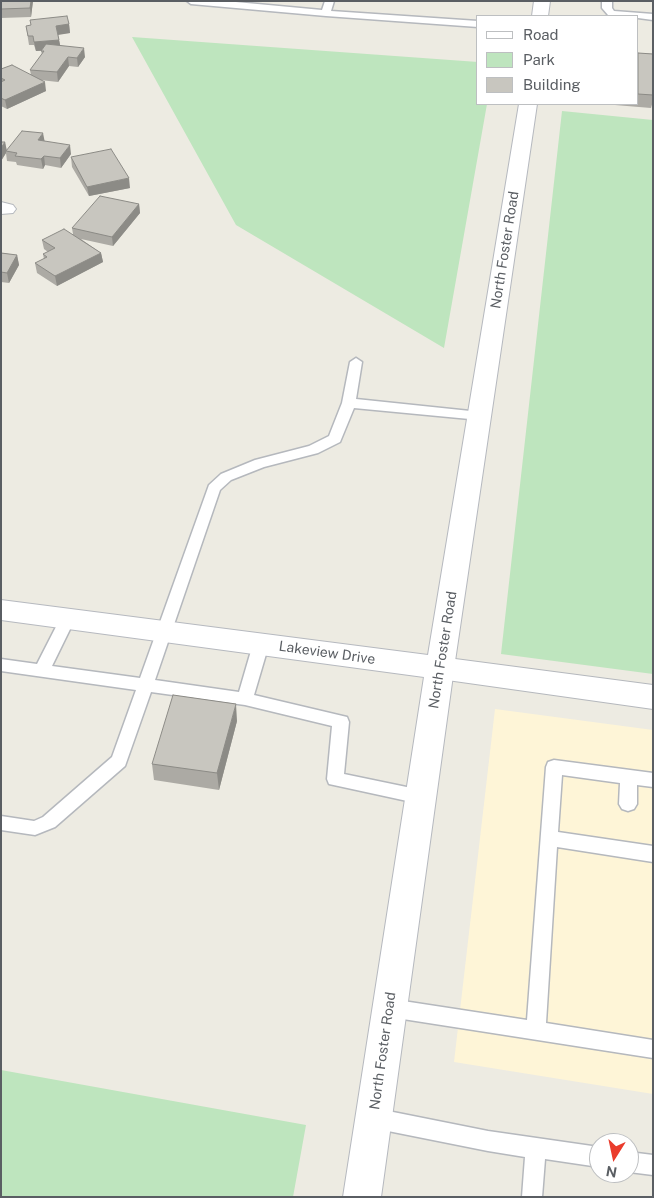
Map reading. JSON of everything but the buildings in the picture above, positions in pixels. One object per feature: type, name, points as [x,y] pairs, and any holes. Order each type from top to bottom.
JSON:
[{"type":"main road","points":[[540,15],[542,1]]},
{"type":"main road","name":"North Foster Road","points":[[362,1197],[440,668],[528,105]]},
{"type":"main road","name":"Lakeview Drive","points":[[1,610],[653,698]]},
{"type":"lane","points":[[191,1],[289,5],[326,13],[477,24]]},
{"type":"lane","points":[[326,13],[330,1]]},
{"type":"lane","points":[[607,1],[607,8],[611,13],[632,15]]},
{"type":"lane","points":[[639,16],[653,17]]},
{"type":"lane","points":[[1,823],[35,828],[49,822],[119,761],[214,488],[226,477],[260,463],[313,450],[335,439],[349,403],[356,362]]},
{"type":"lane","points":[[349,403],[480,416]]},
{"type":"lane","points":[[42,671],[67,619]]},
{"type":"lane","points":[[245,698],[261,644]]},
{"type":"lane","points":[[1,664],[245,698],[341,722],[335,779],[421,797]]},
{"type":"lane","points":[[536,1029],[554,768],[653,780]]},
{"type":"lane","points":[[628,777],[628,804]]},
{"type":"lane","points":[[549,838],[628,843],[653,854]]},
{"type":"lane","points":[[390,1008],[536,1029],[653,1049]]},
{"type":"lane","points":[[373,1118],[488,1141],[589,1156]]},
{"type":"lane","points":[[532,1197],[536,1148]]},
{"type":"lane","points":[[639,1163],[653,1165]]},
{"type":"shaded area","points":[[495,709],[653,730],[653,1094],[454,1062]]},
{"type":"green space","points":[[132,37],[477,62],[477,105],[487,105],[444,348],[236,225]]},
{"type":"green space","points":[[562,111],[653,120],[653,674],[501,654]]},
{"type":"green space","points":[[1,1070],[306,1125],[293,1197],[1,1197]]}]
